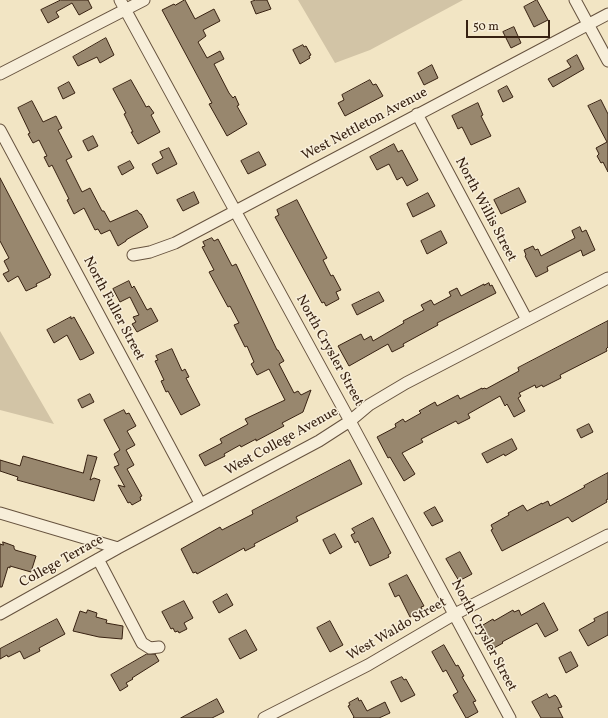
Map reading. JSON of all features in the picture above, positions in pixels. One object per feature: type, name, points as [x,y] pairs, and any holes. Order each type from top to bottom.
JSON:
[{"type":"street","points":[[0,74],[122,5],[144,0]]},
{"type":"street","points":[[575,0],[608,61]]},
{"type":"street","name":"North Crysler Street","points":[[122,5],[236,211],[510,718]]},
{"type":"street","name":"West Nettleton Avenue","points":[[133,255],[150,252],[175,243],[608,14]]},
{"type":"street","name":"North Willis Street","points":[[417,114],[527,320]]},
{"type":"street","name":"North Fuller Street","points":[[0,130],[200,503]]},
{"type":"street","name":"West College Avenue","points":[[118,548],[319,441],[350,421],[369,405],[406,383],[608,278]]},
{"type":"street","points":[[0,513],[118,548]]},
{"type":"street","name":"West Waldo Street","points":[[264,718],[368,665],[455,614],[608,535]]},
{"type":"street","name":"College Terrace","points":[[0,614],[118,548]]},
{"type":"street","points":[[98,559],[142,643],[150,648],[159,647]]},
{"type":"shaded area","points":[[298,0],[463,0],[370,50],[335,63]]},
{"type":"shaded area","points":[[0,331],[54,424],[0,410]]},
{"type":"building","points":[[61,0],[88,0],[92,8],[79,15],[72,3],[56,12],[59,17],[48,23],[41,10]]},
{"type":"building","points":[[185,0],[195,19],[214,9],[220,21],[203,30],[206,36],[198,42],[207,58],[220,51],[224,59],[214,64],[229,93],[233,98],[235,96],[239,105],[237,106],[247,124],[227,136],[209,104],[212,103],[162,10]]},
{"type":"building","points":[[256,0],[267,0],[271,9],[256,14],[251,2]]},
{"type":"building","points":[[537,0],[548,20],[534,27],[524,7]]},
{"type":"building","points":[[514,27],[521,43],[511,48],[503,32]]},
{"type":"building","points":[[106,38],[114,55],[100,63],[97,57],[78,66],[73,57]]},
{"type":"building","points":[[303,45],[304,47],[306,46],[311,55],[309,56],[310,58],[300,64],[293,50]]},
{"type":"building","points":[[577,55],[584,69],[553,87],[548,79],[571,67],[567,61]]},
{"type":"building","points":[[432,65],[438,78],[424,85],[418,73]]},
{"type":"building","points":[[131,80],[146,107],[149,106],[154,113],[151,115],[160,132],[138,144],[131,132],[133,132],[124,114],[126,113],[113,89]]},
{"type":"building","points":[[370,80],[373,85],[376,84],[383,96],[345,116],[338,103],[344,100],[342,95]]},
{"type":"building","points":[[69,82],[75,93],[63,99],[58,88]]},
{"type":"building","points":[[507,86],[513,97],[503,102],[498,91]]},
{"type":"building","points":[[601,100],[608,114],[608,172],[603,162],[601,163],[597,156],[599,154],[596,148],[607,142],[588,106]]},
{"type":"building","points":[[32,101],[43,122],[56,116],[62,128],[58,130],[72,157],[66,160],[82,192],[90,188],[102,211],[104,211],[110,222],[137,210],[148,227],[118,246],[110,230],[101,234],[98,229],[95,230],[84,208],[74,214],[67,200],[69,199],[52,165],[49,167],[44,157],[47,156],[39,140],[33,143],[18,108]]},
{"type":"building","points":[[478,103],[483,115],[481,116],[491,136],[471,145],[462,127],[458,129],[452,116]]},
{"type":"building","points":[[93,136],[98,146],[88,151],[83,141]]},
{"type":"building","points":[[394,144],[398,152],[402,150],[418,180],[407,186],[402,177],[397,180],[389,164],[377,170],[370,157]]},
{"type":"building","points":[[169,148],[177,164],[157,174],[152,164],[163,158],[160,152]]},
{"type":"building","points":[[259,152],[266,165],[248,174],[241,161]]},
{"type":"building","points":[[130,161],[134,168],[122,175],[118,167]]},
{"type":"building","points":[[0,178],[51,275],[49,276],[50,277],[36,284],[37,286],[26,291],[18,276],[8,282],[3,274],[9,271],[4,261],[9,258],[0,241]]},
{"type":"building","points":[[519,188],[526,202],[501,214],[494,200]]},
{"type":"building","points":[[194,192],[199,203],[183,211],[177,200]]},
{"type":"building","points":[[428,193],[435,206],[413,217],[407,204]]},
{"type":"building","points":[[297,200],[327,258],[323,260],[331,276],[333,275],[341,290],[336,292],[339,299],[326,306],[324,302],[322,303],[275,217],[279,215],[277,210]]},
{"type":"building","points":[[580,227],[582,232],[586,230],[595,250],[583,256],[581,250],[547,267],[548,271],[536,277],[525,256],[524,250],[533,246],[535,250],[538,249],[541,256],[575,238],[572,231]]},
{"type":"building","points":[[441,231],[447,243],[427,254],[421,241]]},
{"type":"building","points":[[212,238],[214,241],[218,239],[232,266],[236,264],[277,350],[284,361],[279,364],[294,393],[298,391],[301,395],[311,390],[303,412],[282,423],[284,426],[256,441],[256,439],[241,447],[240,445],[224,454],[225,456],[205,466],[199,455],[222,443],[220,439],[248,424],[245,419],[285,400],[269,369],[257,375],[251,364],[254,362],[247,346],[245,347],[234,325],[239,323],[230,306],[228,307],[209,272],[214,270],[202,247],[205,246],[203,242]]},
{"type":"building","points":[[129,281],[132,288],[134,286],[147,310],[151,308],[158,321],[137,332],[132,324],[136,322],[133,317],[139,315],[130,297],[120,302],[113,289]]},
{"type":"building","points":[[489,283],[490,286],[492,285],[496,293],[437,323],[438,325],[403,344],[404,346],[392,352],[388,344],[349,366],[338,346],[361,334],[364,340],[371,336],[373,341],[404,323],[403,321],[424,310],[421,305],[431,300],[434,305],[451,296],[449,292],[457,288],[461,296]]},
{"type":"building","points":[[379,292],[384,301],[357,315],[352,305]]},
{"type":"building","points":[[71,317],[71,319],[74,317],[94,353],[80,360],[67,335],[54,343],[47,330]]},
{"type":"building","points":[[608,321],[607,351],[560,375],[561,378],[543,387],[542,385],[536,388],[535,385],[519,393],[521,396],[518,398],[525,411],[514,417],[507,404],[505,406],[500,396],[468,414],[470,418],[458,424],[456,421],[421,439],[423,442],[402,453],[415,474],[404,481],[390,457],[388,458],[377,437],[396,427],[395,424],[403,419],[405,422],[421,413],[419,411],[435,402],[437,406],[458,395],[460,399],[482,388],[486,389],[519,371],[518,368]]},
{"type":"building","points":[[172,349],[182,371],[185,369],[189,377],[186,378],[200,405],[181,415],[168,391],[166,392],[161,381],[164,380],[155,361],[158,360],[156,356]]},
{"type":"building","points":[[90,394],[94,402],[82,408],[78,400]]},
{"type":"building","points":[[124,410],[126,414],[129,413],[136,426],[127,431],[135,445],[126,450],[134,465],[127,469],[142,496],[140,497],[141,500],[132,505],[130,502],[128,503],[118,485],[125,487],[114,467],[119,465],[114,454],[120,450],[104,420]]},
{"type":"building","points":[[589,424],[593,432],[581,438],[577,430]]},
{"type":"building","points":[[512,439],[517,449],[505,456],[504,454],[487,463],[482,454]]},
{"type":"building","points":[[88,455],[97,457],[90,480],[94,478],[100,480],[94,501],[17,480],[18,477],[0,471],[0,460],[20,466],[23,456],[83,473]]},
{"type":"building","points":[[350,460],[362,484],[296,517],[298,521],[254,544],[255,546],[245,551],[244,548],[197,574],[196,572],[193,573],[181,549],[220,527],[222,530],[253,514],[252,511]]},
{"type":"building","points":[[608,473],[607,502],[572,522],[568,517],[502,551],[491,530],[493,529],[491,525],[523,505],[527,511],[548,501],[550,506]]},
{"type":"building","points":[[435,507],[443,521],[432,526],[424,513]]},
{"type":"building","points":[[373,518],[391,553],[388,555],[389,557],[370,566],[358,541],[355,543],[351,535],[355,533],[352,529]]},
{"type":"building","points":[[335,534],[342,547],[330,554],[323,540]]},
{"type":"building","points":[[3,542],[14,546],[15,550],[36,556],[31,572],[10,566],[10,568],[8,567],[2,587],[0,587],[0,544],[3,545]]},
{"type":"building","points":[[460,552],[472,574],[459,581],[446,559]]},
{"type":"building","points":[[407,575],[424,606],[421,607],[423,611],[410,617],[399,595],[395,597],[389,584]]},
{"type":"building","points":[[227,594],[233,605],[219,613],[213,602]]},
{"type":"building","points":[[184,601],[193,618],[184,623],[187,629],[179,633],[178,631],[175,632],[173,628],[171,629],[162,612]]},
{"type":"building","points":[[544,603],[558,630],[545,637],[537,623],[492,649],[484,633],[486,632],[483,625],[493,619],[494,621],[513,610],[514,612],[519,610],[521,615]]},
{"type":"building","points":[[88,610],[97,613],[96,617],[107,620],[106,623],[123,626],[122,639],[99,637],[73,631],[80,611],[86,613]]},
{"type":"building","points":[[608,612],[608,635],[588,646],[579,630],[595,621],[594,619]]},
{"type":"building","points":[[57,619],[65,634],[39,648],[40,651],[24,659],[20,651],[0,659],[0,649]]},
{"type":"building","points":[[330,621],[343,645],[330,652],[317,628]]},
{"type":"building","points":[[246,630],[257,650],[240,659],[229,639]]},
{"type":"building","points":[[444,645],[456,666],[458,665],[464,676],[462,677],[476,701],[473,702],[478,712],[467,718],[453,695],[458,692],[446,670],[443,672],[432,652]]},
{"type":"building","points":[[571,652],[578,666],[566,673],[559,658]]},
{"type":"building","points":[[147,654],[155,654],[159,661],[132,678],[133,679],[126,683],[128,686],[120,691],[111,675]]},
{"type":"building","points":[[402,677],[404,680],[406,679],[415,695],[401,702],[391,682]]},
{"type":"building","points":[[547,694],[549,698],[555,695],[557,697],[562,707],[558,708],[563,718],[541,718],[532,702]]},
{"type":"building","points":[[358,698],[359,701],[361,700],[367,711],[385,702],[390,713],[379,718],[353,718],[354,717],[348,706],[350,705],[349,703]]},
{"type":"building","points":[[217,699],[224,712],[212,718],[181,718]]}]
